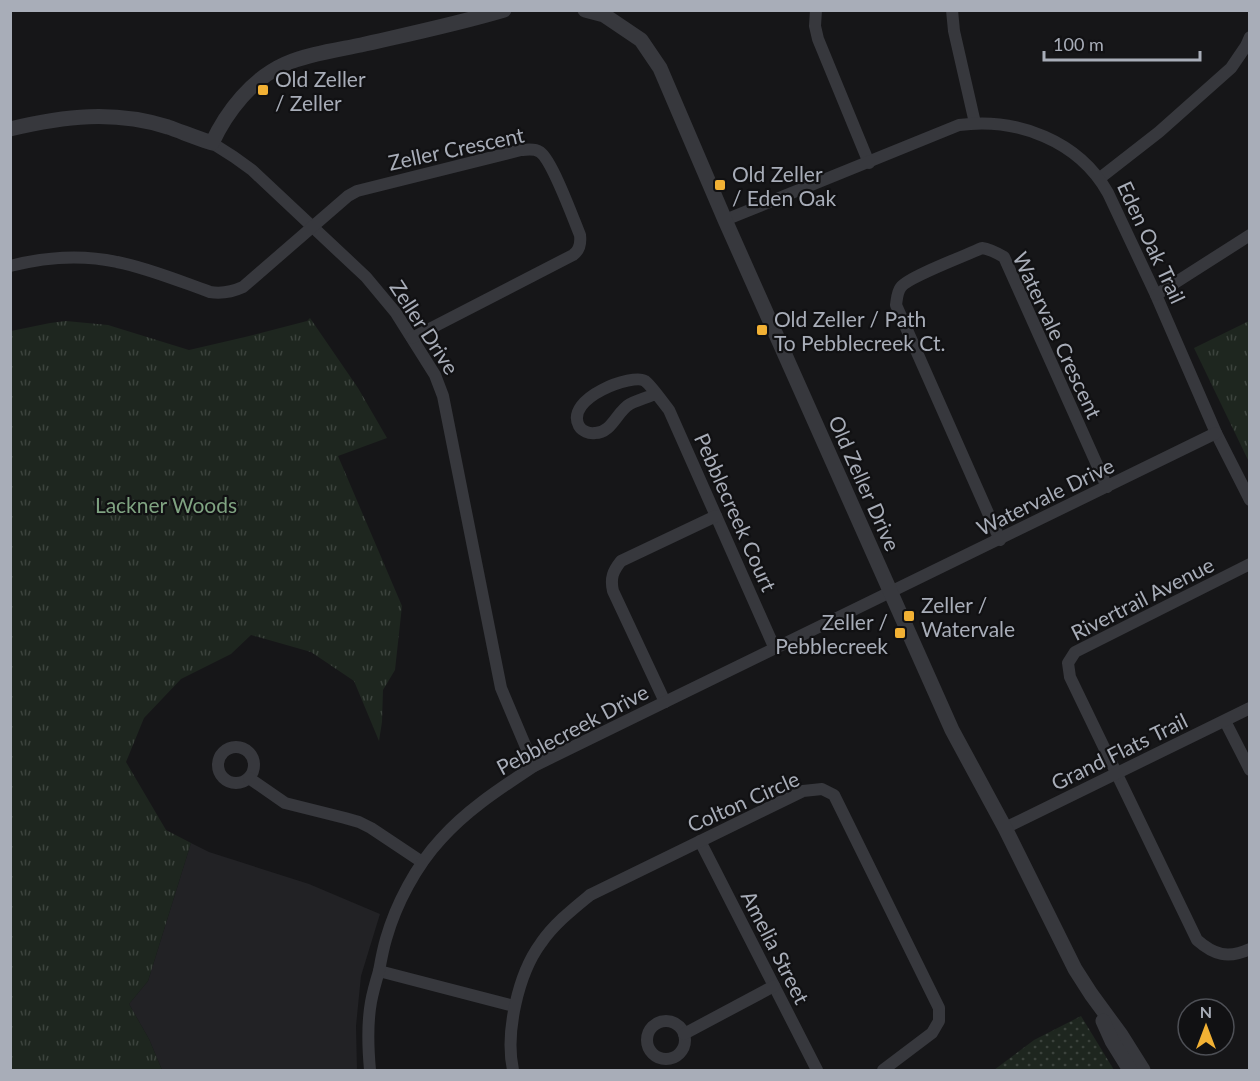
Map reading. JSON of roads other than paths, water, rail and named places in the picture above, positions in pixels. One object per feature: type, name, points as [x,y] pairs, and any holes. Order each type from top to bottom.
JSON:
[{"type":"street","points":[[212,144],[218,129],[243,95],[285,64],[472,15],[504,10]]},
{"type":"street","name":"Old Zeller Drive","points":[[585,10],[604,15],[641,40],[660,68],[725,220],[952,730],[1005,828],[1075,969],[1143,1071]]},
{"type":"street","points":[[816,10],[815,26],[818,39],[869,163]]},
{"type":"street","points":[[952,10],[954,31],[975,123]]},
{"type":"street","points":[[1100,178],[1159,132],[1231,68],[1250,37]]},
{"type":"street","name":"Zeller Drive","points":[[10,129],[68,117],[117,117],[167,127],[212,144],[252,170],[366,277],[396,313],[435,375],[443,396],[501,688],[534,766]]},
{"type":"street","name":"Eden Oak Trail","points":[[725,220],[959,125],[975,123],[1020,128],[1061,145],[1100,178],[1108,193],[1156,295],[1216,433],[1250,500]]},
{"type":"street","name":"Zeller Crescent","points":[[313,227],[348,195],[369,187],[521,150],[539,151],[549,161],[580,234],[578,252],[412,338]]},
{"type":"street","points":[[10,266],[46,258],[97,259],[141,268],[210,292],[229,292],[243,286],[313,227]]},
{"type":"street","points":[[1156,295],[1250,235]]},
{"type":"street","name":"Watervale Crescent","points":[[1000,540],[896,305],[901,286],[912,278],[982,248],[987,248],[1004,257],[1107,487]]},
{"type":"street","name":"Pebblecreek Court","points":[[656,394],[629,405],[604,431],[588,432],[583,430],[578,422],[577,412],[587,399],[618,384],[636,379],[645,381],[656,394],[669,410],[775,649]]},
{"type":"street","name":"Watervale Drive","points":[[891,593],[1216,433]]},
{"type":"street","points":[[665,702],[613,591],[611,581],[614,570],[621,561],[716,516]]},
{"type":"street","name":"Rivertrail Avenue","points":[[1250,564],[1075,652],[1068,663],[1070,677],[1197,940],[1218,954],[1231,954],[1250,949]]},
{"type":"street","name":"Pebblecreek Drive","points":[[370,1071],[368,1044],[371,1002],[386,938],[395,913],[422,862],[461,818],[534,766],[891,593]]},
{"type":"street","name":"Grand Flats Trail","points":[[1005,828],[1250,708]]},
{"type":"street","points":[[1225,721],[1250,770]]},
{"type":"street","points":[[249,778],[285,803],[359,822],[422,862]]},
{"type":"street","name":"Colton Circle","points":[[513,1071],[510,1037],[514,1006],[525,973],[540,943],[566,915],[590,895],[803,791],[822,789],[834,795],[939,1008],[939,1021],[932,1033],[883,1071]]},
{"type":"street","name":"Amelia Street","points":[[700,841],[817,1071]]},
{"type":"street","points":[[379,971],[514,1006]]},
{"type":"street","points":[[684,1034],[774,986]]},
{"type":"street","name":"Old Zeller Drive","points":[[1091,994],[1112,1041],[1130,1071]]},
{"type":"place","name":"Old Zeller / Zeller","points":[[263,90]]},
{"type":"place","name":"Old Zeller / Eden Oak","points":[[720,185]]},
{"type":"place","name":"Old Zeller / Path To Pebblecreek Ct.","points":[[762,330]]},
{"type":"place","name":"Zeller / Watervale","points":[[909,616]]},
{"type":"place","name":"Zeller / Pebblecreek","points":[[900,633]]},
{"type":"park label","name":"Lackner Woods","points":[[166,504]]}]
